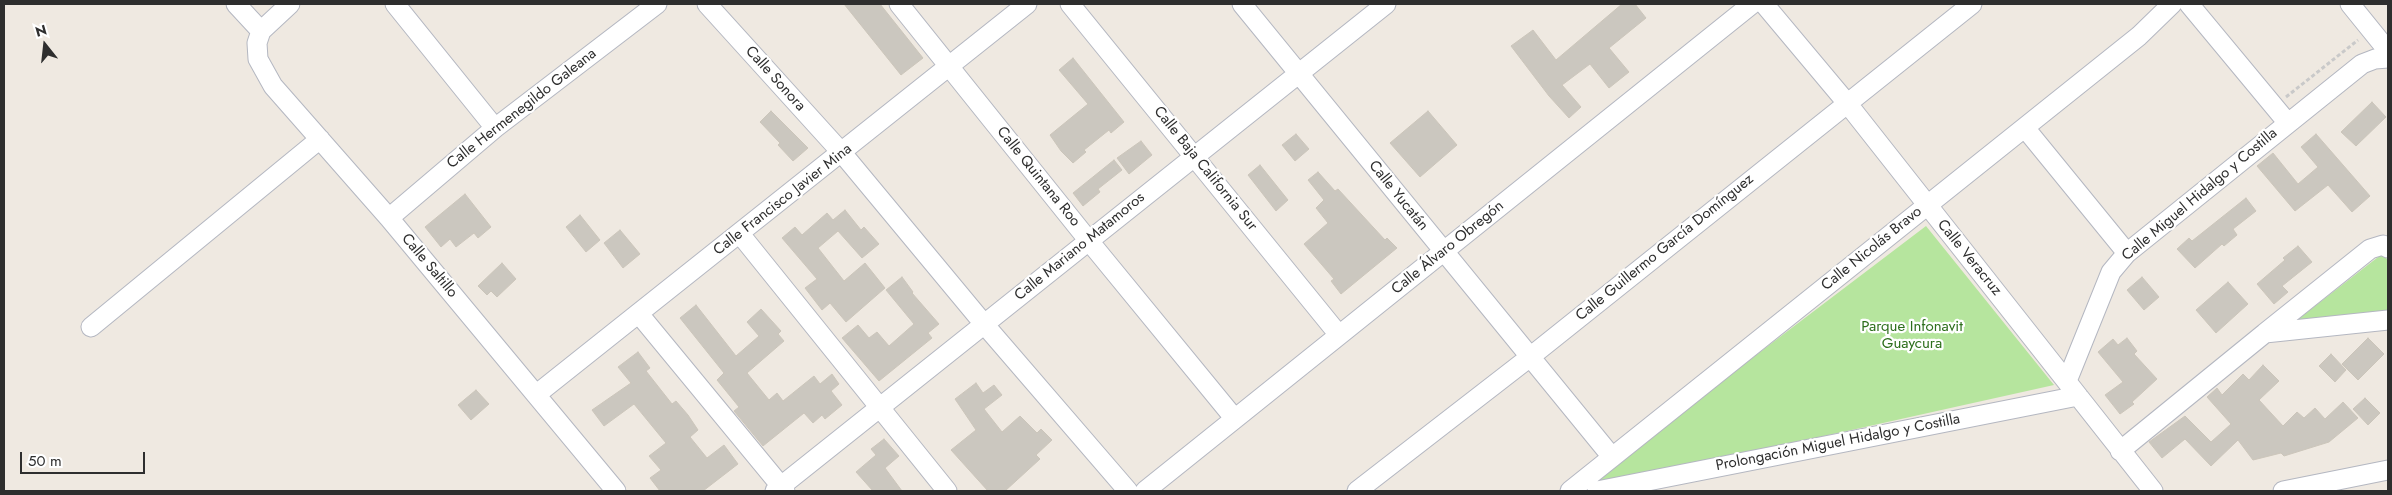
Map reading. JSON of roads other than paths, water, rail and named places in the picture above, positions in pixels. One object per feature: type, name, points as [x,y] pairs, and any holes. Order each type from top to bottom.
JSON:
[{"type":"street","points":[[236,4],[261,31],[290,4]]},
{"type":"street","points":[[395,4],[495,128]]},
{"type":"street","name":"Calle Hermenegildo Galeana","points":[[390,218],[495,128],[658,4]]},
{"type":"street","name":"Calle Sonora","points":[[708,4],[842,153],[984,324],[1128,491]]},
{"type":"street","name":"Calle Quintana Roo","points":[[899,4],[1235,419]]},
{"type":"street","name":"Calle Francisco Javier Mina","points":[[537,394],[1027,4]]},
{"type":"street","name":"Calle Baja California Sur","points":[[1070,4],[1339,335]]},
{"type":"street","name":"Calle Yucatán","points":[[1242,4],[1612,457]]},
{"type":"street","name":"Calle Mariano Matamoros","points":[[780,490],[984,324],[1386,4]]},
{"type":"street","name":"Calle Álvaro Obregón","points":[[1145,491],[1752,4]]},
{"type":"street","name":"Calle Veracruz","points":[[1764,4],[1847,103],[2153,491]]},
{"type":"street","name":"Calle Guillermo García Domínguez","points":[[1357,491],[1530,356],[1972,4]]},
{"type":"street","name":"Calle Nicolás Bravo","points":[[1570,491],[2139,36],[2172,4]]},
{"type":"street","points":[[2189,4],[2287,122]]},
{"type":"street","points":[[2350,4],[2388,51]]},
{"type":"street","name":"Calle Saltillo","points":[[261,31],[257,43],[258,59],[274,86],[390,218],[616,491]]},
{"type":"street","name":"Calle Miguel Hidalgo y Costilla","points":[[2073,388],[2111,272],[2127,252],[2287,122],[2362,64],[2388,58]]},
{"type":"street","points":[[2025,128],[2127,252]]},
{"type":"street","points":[[91,327],[320,139]]},
{"type":"street","points":[[740,234],[947,491]]},
{"type":"street","points":[[2120,451],[2370,249],[2383,245],[2388,248]]},
{"type":"street","points":[[638,314],[780,490]]},
{"type":"street","points":[[2265,333],[2388,320]]},
{"type":"street","name":"Prolongación Miguel Hidalgo y Costilla","points":[[1597,491],[2073,388]]},
{"type":"street","points":[[2283,491],[2388,470]]},
{"type":"park label","name":"Parque Infonavit Guaycura","points":[[1912,336]]}]
